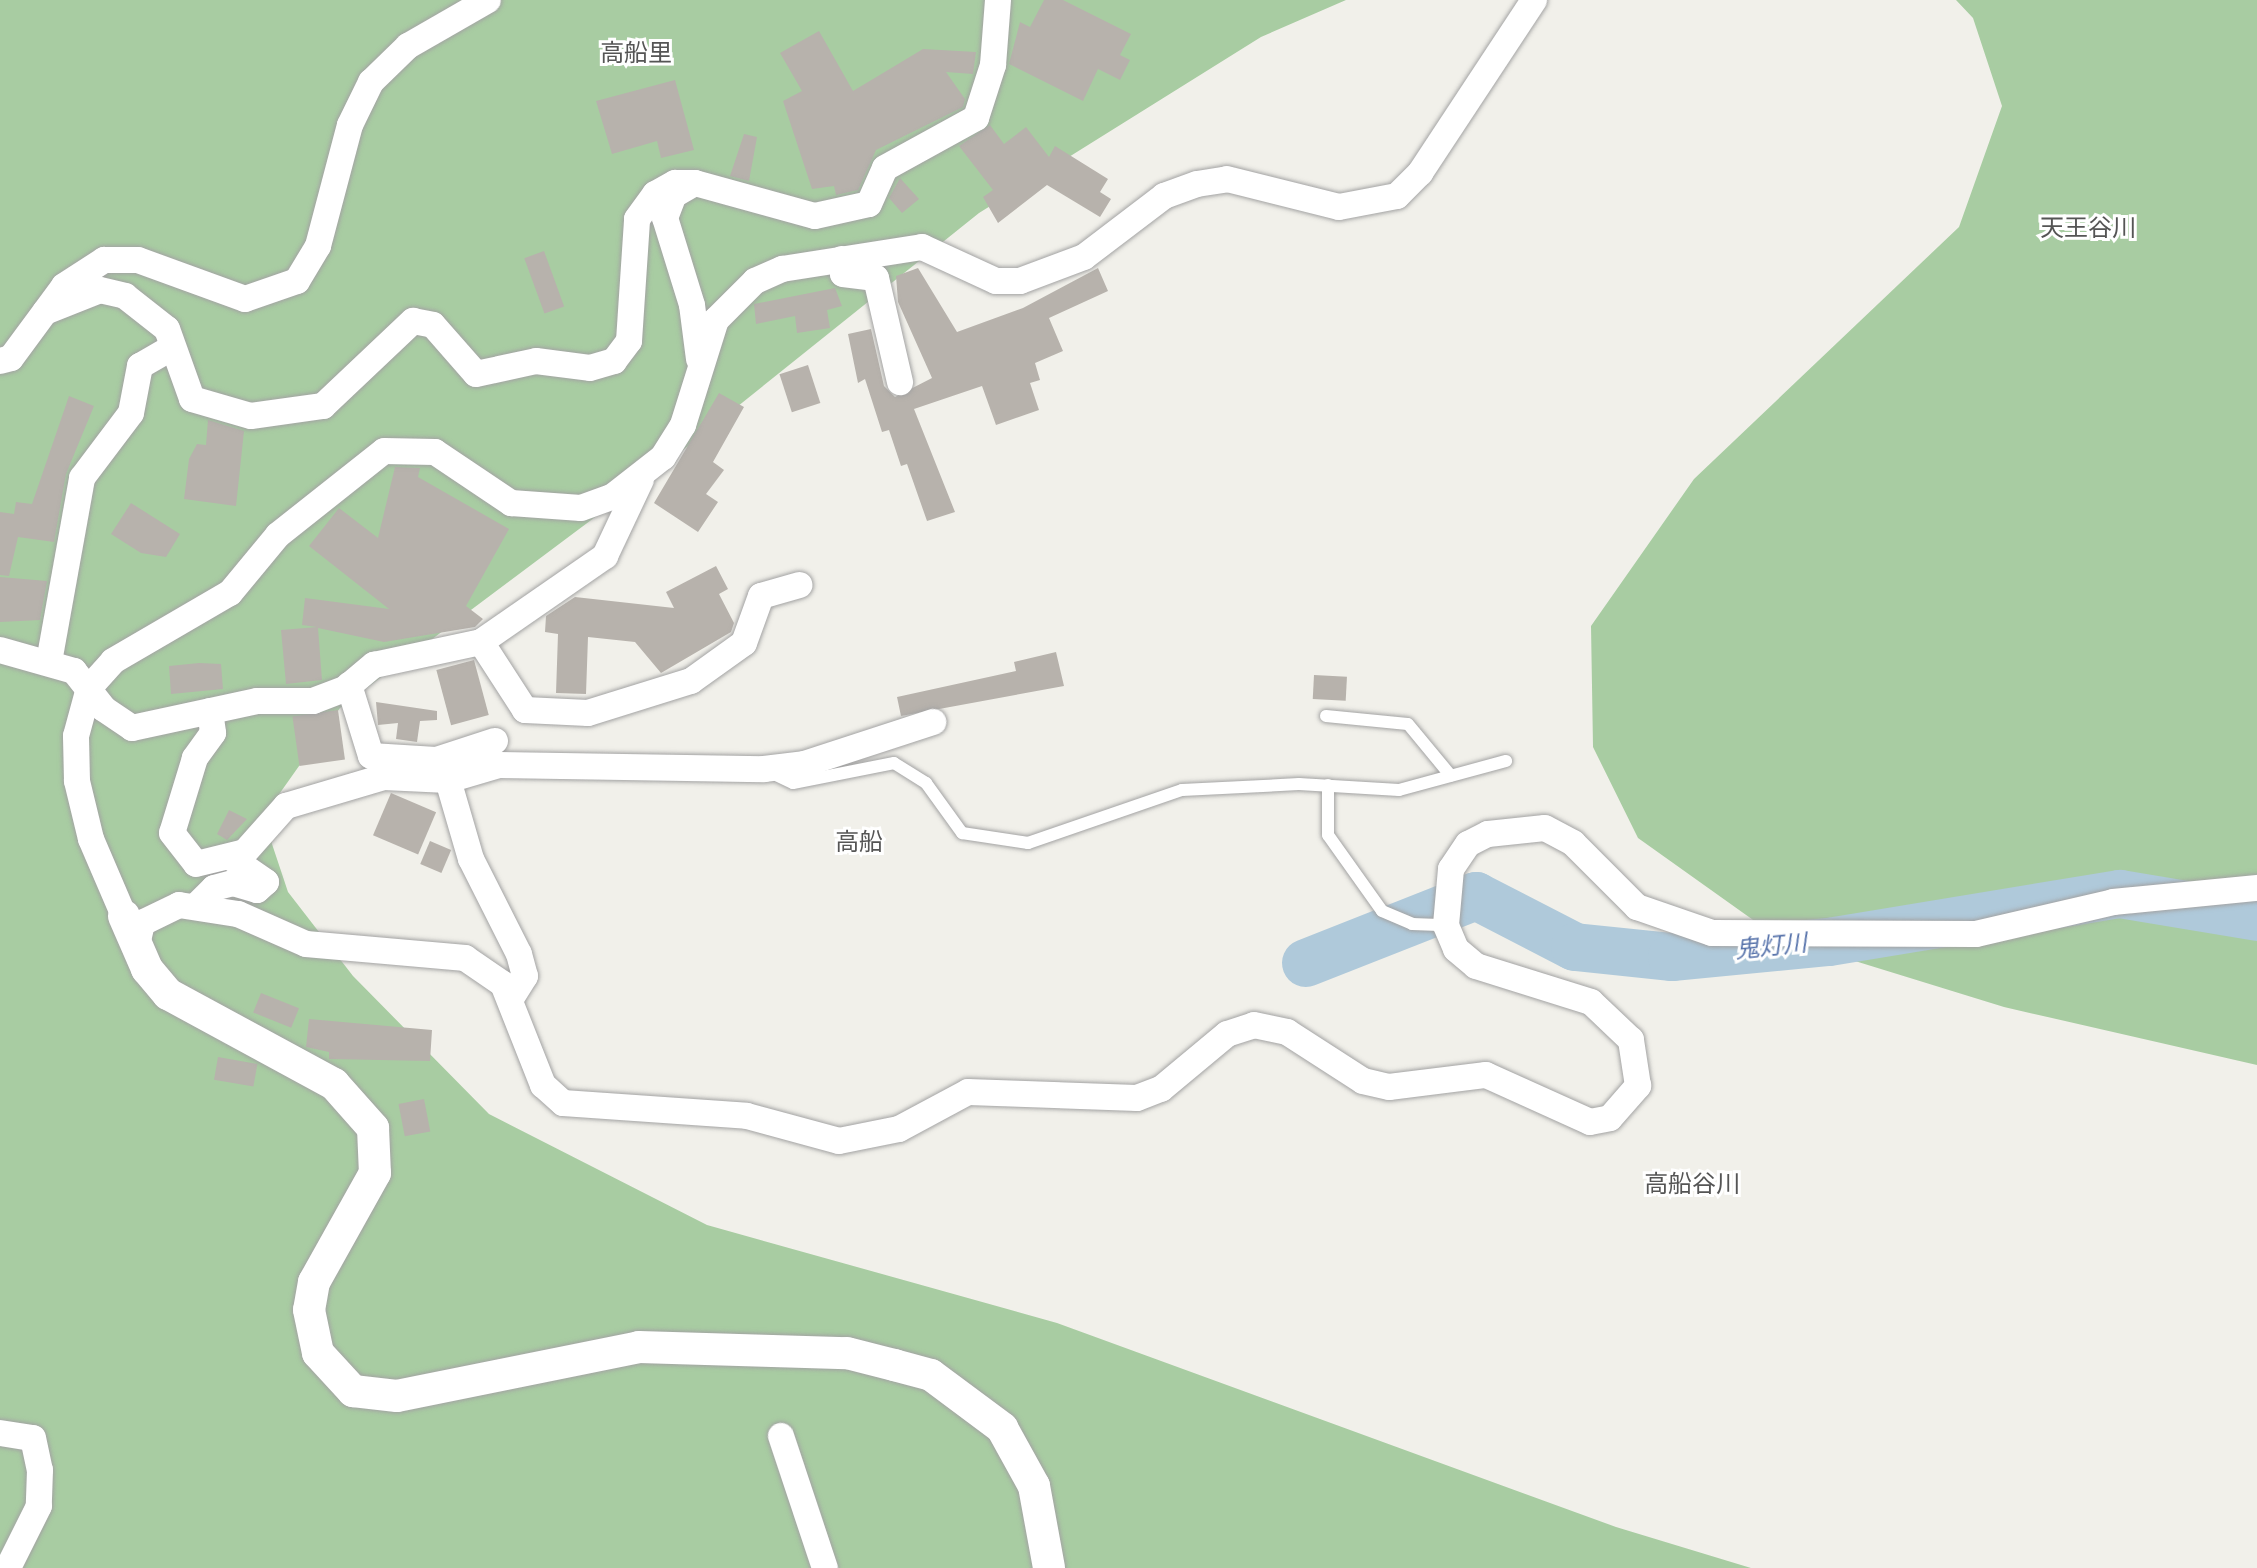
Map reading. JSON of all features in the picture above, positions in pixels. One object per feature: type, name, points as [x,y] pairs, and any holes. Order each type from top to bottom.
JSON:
[{"type":"street","points":[[0,361],[11,358],[64,286],[104,260],[138,260],[245,299],[297,281],[318,246],[350,125],[371,82],[408,46],[488,0]]},
{"type":"street","points":[[45,312],[100,290],[125,296],[167,329],[170,349],[192,399],[251,416],[323,406],[413,321],[433,325],[476,374],[536,361],[590,368],[614,361],[629,341],[637,219],[655,194],[675,183],[695,183],[815,216],[869,204],[885,168],[976,118],[993,65],[998,0]]},
{"type":"street","points":[[0,650],[74,671],[132,728],[257,701],[313,701],[349,685],[374,665],[481,642],[605,556],[643,477],[683,425],[699,366],[716,320],[755,281],[842,259],[922,247],[996,281],[1020,281],[1084,257],[1164,196],[1227,179],[1339,207],[1371,206],[1397,196],[1420,173],[1534,0]]},
{"type":"street","points":[[695,183],[674,195],[665,218],[692,305],[699,366]]},
{"type":"street","points":[[842,259],[843,274],[876,278],[900,382]]},
{"type":"street","points":[[49,662],[82,478],[131,413],[140,366],[170,349]]},
{"type":"street","points":[[643,477],[594,504],[538,509],[511,503],[435,452],[384,451],[278,535],[230,593],[113,661],[89,688],[76,736],[77,781],[120,906],[137,945],[168,994],[334,1084],[373,1128],[375,1173],[314,1282],[309,1310],[318,1353],[353,1391],[397,1396],[639,1347],[859,1356],[931,1375],[1002,1428],[1034,1486],[1049,1568]]},
{"type":"street","points":[[481,642],[525,710],[588,713],[691,681],[744,643],[761,596],[799,585]]},
{"type":"street","points":[[349,685],[371,756],[436,760],[495,741]]},
{"type":"street","points":[[210,711],[213,733],[195,758],[172,833],[196,864],[233,859],[270,817],[308,798],[384,777],[448,780],[499,765],[764,769],[804,764],[933,722]]},
{"type":"street","points":[[448,780],[471,859],[519,954],[525,976],[511,998]]},
{"type":"street","points":[[120,906],[158,910],[196,906],[238,914],[306,944],[465,958],[485,968],[511,998],[543,1085],[563,1103],[747,1116],[839,1141],[899,1129],[968,1092],[1137,1098],[1161,1089],[1227,1034],[1254,1025],[1287,1032],[1363,1081],[1389,1087],[1486,1075],[1590,1122],[1627,1104],[1639,1063],[1614,1017],[1591,1002],[1476,966],[1456,949],[1446,925],[1451,869],[1468,844],[1516,826],[1545,828],[1573,843],[1637,907],[1712,933],[1976,934],[2113,902],[2257,888]]},
{"type":"street","points":[[196,906],[214,888],[233,883],[257,890],[266,882],[233,859]]},
{"type":"street","points":[[137,945],[142,923],[158,910]]},
{"type":"street","points":[[0,1433],[33,1438],[40,1470],[39,1506],[8,1568]]},
{"type":"street","points":[[781,1436],[825,1568]]},
{"type":"lane","points":[[1326,716],[1408,724],[1451,776]]},
{"type":"lane","points":[[764,769],[793,783],[894,763],[926,783],[962,833],[987,842],[1060,836],[1182,790],[1328,785],[1399,790],[1506,761]]},
{"type":"lane","points":[[1328,785],[1328,835],[1382,911],[1412,924],[1446,925]]},
{"type":"green space","points":[[0,0],[1346,0],[1261,37],[979,213],[662,467],[340,708],[263,817],[288,892],[353,976],[489,1114],[707,1225],[1057,1323],[1616,1527],[1751,1568],[0,1568]]},
{"type":"green space","points":[[1956,0],[2257,0],[2257,1065],[2004,1007],[1777,937],[1638,838],[1593,747],[1591,626],[1694,479],[1959,227],[2002,106],[1973,18]]},
{"type":"building","points":[[1044,0],[1063,0],[1131,34],[1120,55],[1130,60],[1120,80],[1098,69],[1083,101],[1009,64],[1020,22],[1030,27]]},
{"type":"building","points":[[819,31],[853,91],[923,49],[976,52],[973,74],[946,72],[965,99],[963,107],[876,150],[858,190],[836,195],[834,186],[812,189],[783,101],[802,91],[780,53]]},
{"type":"building","points":[[675,80],[694,150],[661,158],[657,141],[612,154],[596,101]]},
{"type":"building","points":[[990,125],[1004,144],[1026,127],[1049,157],[1055,146],[1108,179],[1100,192],[1111,199],[1100,217],[1047,185],[998,223],[983,197],[993,190],[959,146]]},
{"type":"building","points":[[744,134],[757,137],[749,181],[730,176]]},
{"type":"building","points":[[900,178],[919,199],[902,213],[889,198]]},
{"type":"building","points":[[544,251],[564,306],[544,314],[524,258]]},
{"type":"building","points":[[918,268],[957,332],[1023,308],[1098,268],[1108,291],[1049,318],[1063,351],[1035,363],[1040,380],[1030,383],[1039,410],[996,425],[982,386],[914,409],[955,512],[927,521],[907,464],[901,466],[889,430],[882,432],[865,379],[858,383],[848,334],[871,329],[884,386],[895,397],[932,378],[898,302],[896,276]]},
{"type":"building","points":[[835,288],[842,306],[827,310],[830,328],[797,333],[795,316],[756,324],[754,304]]},
{"type":"building","points":[[808,365],[820,403],[792,412],[779,374]]},
{"type":"building","points":[[719,393],[744,407],[713,462],[724,470],[706,494],[718,502],[698,532],[654,503]]},
{"type":"building","points":[[69,396],[94,406],[66,474],[54,542],[18,537],[9,576],[0,575],[0,512],[14,514],[16,502],[32,504]]},
{"type":"building","points":[[208,420],[244,431],[236,506],[184,499],[189,459],[197,444],[206,445]]},
{"type":"building","points":[[395,467],[420,468],[418,477],[509,529],[466,606],[483,619],[475,627],[384,642],[318,628],[322,680],[286,684],[281,630],[317,627],[302,625],[305,598],[389,609],[309,546],[339,508],[378,538]]},
{"type":"building","points":[[131,503],[180,534],[166,557],[141,553],[111,534]]},
{"type":"building","points":[[716,566],[728,589],[719,594],[734,623],[731,632],[661,673],[635,642],[588,637],[586,694],[556,693],[558,634],[545,632],[546,616],[575,597],[674,608],[666,592]]},
{"type":"building","points":[[0,577],[47,581],[40,620],[0,622]]},
{"type":"building","points":[[1056,652],[1064,686],[901,716],[897,697],[1016,671],[1014,662]]},
{"type":"building","points":[[474,660],[489,715],[451,725],[436,670]]},
{"type":"building","points":[[221,664],[223,689],[171,694],[169,666]]},
{"type":"building","points":[[1314,675],[1347,677],[1346,701],[1313,699]]},
{"type":"building","points":[[376,702],[437,711],[437,720],[420,721],[417,742],[396,739],[398,723],[378,725]]},
{"type":"building","points":[[338,710],[345,760],[299,766],[292,716]]},
{"type":"building","points":[[391,793],[436,812],[418,854],[373,835]]},
{"type":"building","points":[[229,810],[247,819],[227,840],[217,834]]},
{"type":"building","points":[[430,841],[451,850],[441,873],[420,864]]},
{"type":"building","points":[[261,993],[299,1008],[291,1028],[253,1012]]},
{"type":"building","points":[[309,1019],[432,1030],[430,1061],[329,1059],[329,1052],[306,1047]]},
{"type":"building","points":[[218,1057],[257,1064],[253,1087],[214,1080]]},
{"type":"building","points":[[424,1099],[430,1131],[405,1136],[398,1104]]},
{"type":"waterway","name":"鬼灯川","points":[[1306,963],[1476,896],[1575,947],[1672,957],[1829,942],[2120,894],[2257,917]]},
{"type":"district","name":"高船里","points":[[636,54]]},
{"type":"district","name":"天王谷川","points":[[2088,229]]},
{"type":"district","name":"高船","points":[[859,843]]},
{"type":"district","name":"高船谷川","points":[[1692,1185]]}]
